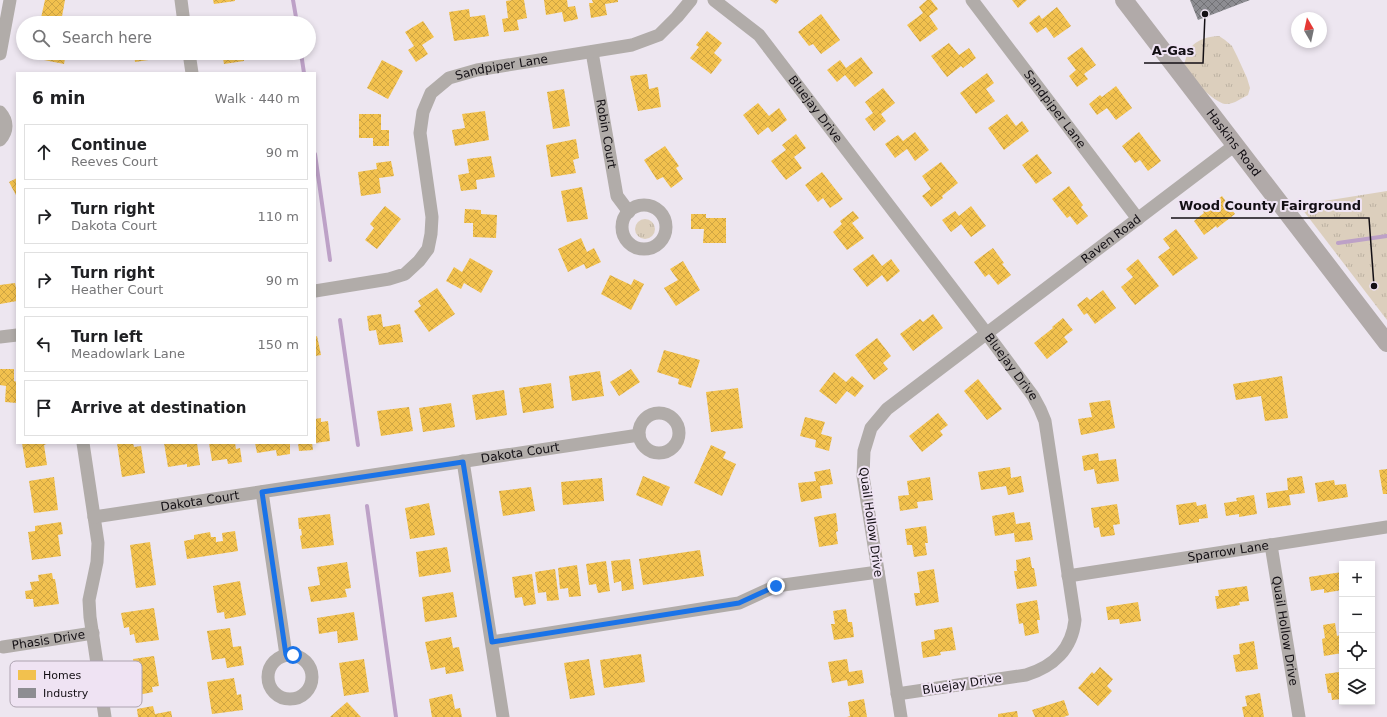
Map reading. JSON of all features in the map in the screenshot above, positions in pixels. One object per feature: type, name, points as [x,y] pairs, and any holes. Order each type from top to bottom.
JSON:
[{"type":"main road","name":"Haskins Road","points":[[1124,0],[1387,343]]},
{"type":"street","points":[[0,54],[10,0]]},
{"type":"street","points":[[181,0],[183,16]]},
{"type":"street","name":"Sandpiper Lane","points":[[319,291],[389,280],[405,274],[419,262],[428,249],[432,217],[420,133],[422,112],[432,93],[449,78],[477,70],[632,45],[659,35],[691,0]]},
{"type":"street","name":"Bluejay Drive","points":[[714,0],[759,35],[1033,396],[1045,421],[1074,615],[1074,630],[1066,648],[1060,656],[1048,665],[1026,675],[897,694]]},
{"type":"street","name":"Sandpiper Lane","points":[[972,0],[1138,219]]},
{"type":"street","name":"Robin Court","points":[[592,52],[617,196],[629,212]]},
{"type":"street","points":[[190,60],[192,72]]},
{"type":"street","points":[[0,112],[5,118],[6,130],[0,140]]},
{"type":"street","name":"Raven Road","points":[[987,334],[1235,145]]},
{"type":"street","name":"Quail Hollow Drive","points":[[901,717],[862,476],[864,451],[871,428],[888,409],[987,334]]},
{"type":"street","points":[[0,337],[16,335]]},
{"type":"street","name":"Dakota Court","points":[[94,517],[639,435]]},
{"type":"street","points":[[83,444],[98,543],[97,562],[89,600],[97,661]]},
{"type":"street","points":[[463,462],[504,717]]},
{"type":"street","points":[[262,492],[286,655]]},
{"type":"street","name":"Sparrow Lane","points":[[1068,576],[1387,528]]},
{"type":"street","name":"Quail Hollow Drive","points":[[1271,545],[1299,717]]},
{"type":"street","points":[[492,642],[739,603],[776,586],[878,572]]},
{"type":"street","name":"Phasis Drive","points":[[4,647],[93,633]]},
{"type":"street","points":[[104,707],[105,717]]},
{"type":"green space","points":[[1219,36],[1232,46],[1250,88],[1248,95],[1228,104],[1220,102],[1202,89],[1187,72],[1185,66],[1188,53],[1194,44],[1203,39]]},
{"type":"green space","points":[[1387,191],[1387,320],[1299,205]]},
{"type":"green space","points":[[645,219],[652,222],[655,229],[652,236],[645,239],[638,236],[635,229],[638,222]]},
{"type":"building: Homes","points":[[45,0],[65,0],[62,16],[41,16]]},
{"type":"building: Homes","points":[[213,0],[235,0],[235,1],[214,4]]},
{"type":"building: Homes","points":[[524,0],[527,18],[517,20],[519,30],[504,32],[502,19],[508,18],[506,1]]},
{"type":"building: Homes","points":[[544,0],[567,0],[568,7],[575,6],[578,19],[564,22],[562,12],[546,15]]},
{"type":"building: Homes","points":[[592,0],[618,0],[618,2],[605,4],[607,15],[591,18],[589,3],[593,3]]},
{"type":"building: Homes","points":[[770,0],[779,0],[776,4]]},
{"type":"building: Homes","points":[[927,0],[931,0],[938,9],[929,16],[938,29],[920,42],[907,25],[923,13],[919,7]]},
{"type":"building: Homes","points":[[1012,0],[1027,0],[1018,8]]},
{"type":"building: Homes","points":[[1057,7],[1071,26],[1054,38],[1046,27],[1037,33],[1029,23],[1039,15],[1042,19]]},
{"type":"building: Homes","points":[[469,9],[470,17],[485,15],[489,36],[454,41],[449,12]]},
{"type":"building: Homes","points":[[821,14],[840,40],[821,54],[813,44],[809,46],[798,32]]},
{"type":"building: Homes","points":[[423,21],[434,37],[422,45],[428,54],[416,62],[408,50],[414,46],[405,32]]},
{"type":"building: Homes","points":[[707,31],[722,43],[714,53],[722,60],[711,74],[690,58],[699,47],[696,45]]},
{"type":"building: Homes","points":[[949,43],[959,55],[969,48],[976,58],[963,68],[961,66],[947,77],[931,56]]},
{"type":"building: Homes","points":[[1082,47],[1096,65],[1084,74],[1088,79],[1077,87],[1069,76],[1076,70],[1067,58]]},
{"type":"building: Homes","points":[[861,57],[873,73],[855,87],[845,75],[837,82],[827,70],[840,60],[846,68]]},
{"type":"building: Homes","points":[[44,60],[65,60],[64,64]]},
{"type":"building: Homes","points":[[135,60],[148,60],[135,62]]},
{"type":"building: Homes","points":[[223,60],[244,60],[244,61],[224,64]]},
{"type":"building: Homes","points":[[382,60],[403,71],[388,99],[367,88]]},
{"type":"building: Homes","points":[[987,73],[994,83],[986,89],[995,101],[976,114],[960,93]]},
{"type":"building: Homes","points":[[647,74],[649,89],[658,87],[661,107],[638,111],[630,76]]},
{"type":"building: Homes","points":[[1116,86],[1132,108],[1116,120],[1107,108],[1097,115],[1089,104],[1100,95],[1102,97]]},
{"type":"building: Homes","points":[[883,88],[895,103],[881,114],[886,121],[874,131],[865,119],[873,113],[865,102]]},
{"type":"building: Homes","points":[[564,89],[570,126],[553,129],[547,92]]},
{"type":"building: Homes","points":[[758,103],[769,116],[779,108],[787,120],[772,132],[768,127],[758,135],[743,115]]},
{"type":"building: Homes","points":[[485,111],[489,140],[455,146],[452,130],[465,128],[462,114]]},
{"type":"building: Homes","points":[[359,114],[381,114],[381,130],[389,130],[389,146],[373,146],[373,138],[359,138]]},
{"type":"building: Homes","points":[[1007,114],[1016,126],[1022,121],[1029,131],[1004,150],[988,128]]},
{"type":"building: Homes","points":[[915,132],[929,150],[915,161],[907,149],[895,158],[885,144],[898,135],[903,141]]},
{"type":"building: Homes","points":[[1139,132],[1161,161],[1148,171],[1140,160],[1135,163],[1122,146]]},
{"type":"building: Homes","points":[[796,134],[806,148],[794,157],[802,168],[786,180],[771,161],[786,150],[782,145]]},
{"type":"building: Homes","points":[[576,139],[579,158],[573,160],[576,173],[551,177],[546,145]]},
{"type":"building: Homes","points":[[665,146],[679,166],[676,168],[683,179],[671,188],[663,177],[657,180],[644,160]]},
{"type":"building: Homes","points":[[1037,154],[1052,173],[1036,184],[1022,165]]},
{"type":"building: Homes","points":[[491,156],[495,177],[476,180],[477,189],[461,191],[458,175],[469,173],[467,159]]},
{"type":"building: Homes","points":[[391,161],[394,176],[379,178],[381,193],[361,196],[358,172],[377,169],[376,163]]},
{"type":"building: Homes","points":[[941,162],[958,183],[942,196],[943,198],[931,207],[922,196],[931,189],[922,176]]},
{"type":"building: Homes","points":[[822,172],[843,199],[830,208],[823,198],[818,202],[805,185]]},
{"type":"building: Homes","points":[[16,178],[16,195],[9,182]]},
{"type":"building: Homes","points":[[1069,186],[1083,205],[1081,207],[1088,216],[1077,225],[1070,216],[1067,218],[1052,199]]},
{"type":"building: Homes","points":[[582,187],[588,219],[567,222],[561,191]]},
{"type":"building: Homes","points":[[1222,196],[1235,214],[1217,228],[1216,226],[1204,235],[1194,221],[1204,213],[1203,211]]},
{"type":"building: Homes","points":[[385,206],[401,219],[377,249],[365,240],[374,228],[370,224]]},
{"type":"building: Homes","points":[[971,206],[986,226],[971,237],[961,224],[951,232],[942,220],[955,211],[959,216]]},
{"type":"building: Homes","points":[[465,209],[481,210],[481,214],[497,215],[496,238],[473,237],[473,223],[464,223]]},
{"type":"building: Homes","points":[[853,211],[859,218],[852,223],[864,238],[847,250],[833,232],[842,224],[840,221]]},
{"type":"building: Homes","points":[[691,214],[706,214],[706,218],[726,218],[726,243],[703,243],[704,229],[691,229]]},
{"type":"building: Homes","points":[[1176,229],[1198,258],[1173,276],[1158,257],[1170,248],[1163,239]]},
{"type":"building: Homes","points":[[581,238],[587,252],[594,248],[601,262],[586,269],[584,264],[568,272],[558,249]]},
{"type":"building: Homes","points":[[993,248],[1004,263],[1002,264],[1011,275],[998,285],[989,274],[985,277],[974,262]]},
{"type":"building: Homes","points":[[873,254],[882,266],[891,259],[900,271],[887,282],[882,275],[867,287],[853,269]]},
{"type":"building: Homes","points":[[470,258],[493,271],[481,293],[464,283],[461,289],[446,281],[454,267],[462,272]]},
{"type":"building: Homes","points":[[1138,259],[1159,286],[1135,305],[1121,287],[1133,277],[1126,269]]},
{"type":"building: Homes","points":[[683,261],[700,290],[676,306],[664,288],[678,280],[670,269]]},
{"type":"building: Homes","points":[[610,275],[631,285],[634,279],[644,284],[631,310],[601,294]]},
{"type":"building: Homes","points":[[15,283],[16,301],[0,304],[0,285]]},
{"type":"building: Homes","points":[[437,288],[455,314],[429,332],[414,311],[421,306],[418,301]]},
{"type":"building: Homes","points":[[1103,290],[1116,308],[1095,324],[1087,313],[1084,315],[1077,305],[1087,297],[1090,300]]},
{"type":"building: Homes","points":[[381,314],[383,327],[400,324],[403,342],[379,345],[376,330],[369,331],[367,316]]},
{"type":"building: Homes","points":[[933,314],[943,328],[913,351],[900,334],[920,319],[923,322]]},
{"type":"building: Homes","points":[[1063,318],[1073,330],[1064,337],[1068,342],[1047,359],[1034,343]]},
{"type":"building: Homes","points":[[316,336],[321,355],[316,356]]},
{"type":"building: Homes","points":[[877,338],[891,356],[883,363],[888,369],[874,380],[855,355]]},
{"type":"building: Homes","points":[[664,350],[700,360],[691,388],[678,384],[679,379],[657,372]]},
{"type":"building: Homes","points":[[0,369],[14,369],[14,381],[16,382],[16,403],[5,402],[6,386],[0,385]]},
{"type":"building: Homes","points":[[631,369],[640,382],[619,396],[610,382]]},
{"type":"building: Homes","points":[[600,371],[604,396],[572,401],[569,376]]},
{"type":"building: Homes","points":[[834,372],[846,382],[852,376],[864,386],[855,397],[847,391],[836,404],[819,391]]},
{"type":"building: Homes","points":[[1282,376],[1288,418],[1265,421],[1261,396],[1236,400],[1233,384]]},
{"type":"building: Homes","points":[[978,379],[1002,409],[987,420],[964,391]]},
{"type":"building: Homes","points":[[551,383],[554,408],[523,413],[519,388]]},
{"type":"building: Homes","points":[[738,388],[743,428],[711,432],[706,392]]},
{"type":"building: Homes","points":[[504,390],[507,415],[476,420],[472,395]]},
{"type":"building: Homes","points":[[1110,400],[1115,428],[1081,435],[1078,419],[1092,417],[1089,403]]},
{"type":"building: Homes","points":[[451,403],[455,427],[423,432],[419,408]]},
{"type":"building: Homes","points":[[409,407],[413,431],[381,436],[377,411]]},
{"type":"building: Homes","points":[[938,413],[948,425],[940,431],[943,435],[922,452],[909,436]]},
{"type":"building: Homes","points":[[805,417],[825,422],[821,434],[832,437],[829,451],[815,447],[816,440],[800,436]]},
{"type":"building: Homes","points":[[321,418],[321,422],[328,421],[330,441],[316,443],[316,419]]},
{"type":"building: Homes","points":[[22,444],[46,444],[44,445],[47,465],[26,468]]},
{"type":"building: Homes","points":[[117,444],[133,444],[134,447],[141,446],[145,473],[122,477]]},
{"type":"building: Homes","points":[[164,444],[197,444],[200,465],[187,467],[187,464],[168,467]]},
{"type":"building: Homes","points":[[209,444],[235,444],[236,449],[240,448],[242,462],[228,464],[227,459],[212,461]]},
{"type":"building: Homes","points":[[255,444],[290,444],[290,454],[277,456],[276,450],[257,453]]},
{"type":"building: Homes","points":[[298,444],[312,444],[313,450],[299,451]]},
{"type":"building: Homes","points":[[711,445],[726,452],[723,458],[736,464],[722,496],[694,483]]},
{"type":"building: Homes","points":[[1098,453],[1099,461],[1116,459],[1119,481],[1097,484],[1094,469],[1084,471],[1082,456]]},
{"type":"building: Homes","points":[[1010,467],[1011,478],[1021,476],[1024,492],[1008,495],[1006,486],[981,490],[978,472]]},
{"type":"building: Homes","points":[[830,469],[833,484],[820,486],[822,498],[801,502],[798,483],[816,481],[814,472]]},
{"type":"building: Homes","points":[[1387,469],[1387,494],[1383,494],[1379,470]]},
{"type":"building: Homes","points":[[643,476],[670,487],[662,506],[636,495]]},
{"type":"building: Homes","points":[[1302,476],[1305,493],[1289,495],[1291,505],[1268,508],[1266,493],[1288,490],[1287,478]]},
{"type":"building: Homes","points":[[54,477],[58,510],[34,513],[29,481]]},
{"type":"building: Homes","points":[[930,477],[933,500],[917,502],[918,508],[900,511],[898,496],[909,495],[907,481]]},
{"type":"building: Homes","points":[[602,478],[604,501],[563,505],[561,482]]},
{"type":"building: Homes","points":[[1334,480],[1335,485],[1346,484],[1348,497],[1318,502],[1315,483]]},
{"type":"building: Homes","points":[[531,487],[535,511],[503,516],[499,491]]},
{"type":"building: Homes","points":[[1254,495],[1257,514],[1239,517],[1239,514],[1226,516],[1224,503],[1237,501],[1236,498]]},
{"type":"building: Homes","points":[[1196,502],[1197,506],[1206,504],[1208,518],[1199,519],[1199,522],[1179,525],[1176,505]]},
{"type":"building: Homes","points":[[429,503],[435,535],[410,539],[405,508]]},
{"type":"building: Homes","points":[[1117,504],[1120,524],[1113,525],[1115,535],[1101,537],[1099,527],[1094,528],[1091,508]]},
{"type":"building: Homes","points":[[1014,512],[1016,524],[1030,522],[1033,540],[1015,542],[1014,533],[995,536],[992,516]]},
{"type":"building: Homes","points":[[836,513],[838,531],[836,532],[838,544],[819,547],[814,517]]},
{"type":"building: Homes","points":[[330,514],[334,545],[302,549],[300,536],[302,535],[301,529],[299,529],[298,518]]},
{"type":"building: Homes","points":[[61,522],[63,534],[58,535],[61,556],[32,560],[28,532],[35,531],[35,526]]},
{"type":"building: Homes","points":[[926,526],[928,543],[925,543],[927,555],[914,557],[912,545],[907,545],[905,529]]},
{"type":"building: Homes","points":[[235,531],[238,551],[187,559],[184,541],[194,539],[194,535],[210,532],[211,537],[216,537],[216,542],[223,541],[222,533]]},
{"type":"building: Homes","points":[[150,542],[156,585],[136,588],[130,545]]},
{"type":"building: Homes","points":[[447,547],[451,572],[419,577],[416,552]]},
{"type":"building: Homes","points":[[700,550],[704,576],[643,585],[639,559]]},
{"type":"building: Homes","points":[[1030,557],[1032,568],[1034,568],[1037,586],[1017,589],[1014,571],[1017,571],[1016,560]]},
{"type":"building: Homes","points":[[630,559],[634,589],[622,591],[621,581],[614,583],[611,561]]},
{"type":"building: Homes","points":[[606,561],[610,591],[598,593],[596,584],[589,585],[586,564]]},
{"type":"building: Homes","points":[[347,562],[351,588],[345,589],[347,597],[311,602],[308,587],[320,585],[317,567]]},
{"type":"building: Homes","points":[[577,565],[581,596],[569,597],[568,588],[560,589],[558,568]]},
{"type":"building: Homes","points":[[555,569],[559,600],[547,601],[546,592],[538,593],[535,572]]},
{"type":"building: Homes","points":[[934,569],[939,602],[916,606],[914,593],[920,593],[917,572]]},
{"type":"building: Homes","points":[[1339,572],[1339,590],[1324,593],[1324,589],[1311,591],[1309,577]]},
{"type":"building: Homes","points":[[52,573],[53,579],[55,579],[59,604],[34,607],[33,599],[26,599],[25,591],[32,590],[30,582],[39,581],[38,575]]},
{"type":"building: Homes","points":[[532,574],[536,604],[524,606],[522,597],[515,598],[512,577]]},
{"type":"building: Homes","points":[[240,581],[246,615],[225,619],[224,612],[217,613],[213,586]]},
{"type":"building: Homes","points":[[1247,586],[1249,601],[1239,602],[1240,605],[1217,609],[1215,596],[1219,596],[1218,590]]},
{"type":"building: Homes","points":[[453,592],[457,617],[425,622],[422,597]]},
{"type":"building: Homes","points":[[1037,600],[1040,620],[1037,620],[1039,633],[1025,636],[1023,623],[1019,624],[1016,604]]},
{"type":"building: Homes","points":[[1138,602],[1141,621],[1120,624],[1119,619],[1108,620],[1106,607]]},
{"type":"building: Homes","points":[[154,608],[159,640],[136,643],[134,634],[130,635],[129,627],[124,628],[121,613]]},
{"type":"building: Homes","points":[[846,609],[848,622],[852,622],[854,637],[834,640],[831,624],[835,624],[833,611]]},
{"type":"building: Homes","points":[[354,612],[358,640],[338,643],[337,631],[319,634],[317,618]]},
{"type":"building: Homes","points":[[1335,623],[1337,636],[1339,635],[1339,654],[1324,656],[1322,639],[1325,638],[1323,625]]},
{"type":"building: Homes","points":[[952,627],[956,650],[940,652],[941,655],[923,658],[921,642],[935,639],[934,630]]},
{"type":"building: Homes","points":[[230,628],[233,647],[241,646],[244,665],[227,668],[225,658],[212,660],[207,631]]},
{"type":"building: Homes","points":[[451,637],[453,648],[459,647],[464,671],[446,674],[445,667],[431,670],[425,642]]},
{"type":"building: Homes","points":[[1254,641],[1258,669],[1236,672],[1233,655],[1240,654],[1239,644]]},
{"type":"building: Homes","points":[[641,654],[645,682],[604,688],[600,660]]},
{"type":"building: Homes","points":[[154,656],[159,686],[152,687],[153,692],[142,694],[142,661],[133,661],[133,659]]},
{"type":"building: Homes","points":[[364,659],[369,692],[344,696],[339,663]]},
{"type":"building: Homes","points":[[589,659],[595,695],[570,699],[564,663]]},
{"type":"building: Homes","points":[[847,659],[849,672],[862,670],[864,683],[848,686],[847,680],[832,683],[828,662]]},
{"type":"building: Homes","points":[[1100,667],[1113,679],[1107,686],[1112,691],[1098,706],[1078,688],[1092,672],[1094,674]]},
{"type":"building: Homes","points":[[1339,672],[1339,699],[1332,700],[1331,693],[1328,693],[1325,674]]},
{"type":"building: Homes","points":[[234,678],[237,695],[241,694],[243,710],[212,714],[207,682]]},
{"type":"building: Homes","points":[[1260,693],[1264,717],[1244,717],[1242,707],[1247,706],[1245,696]]},
{"type":"building: Homes","points":[[452,694],[455,709],[460,708],[462,717],[432,717],[429,699]]},
{"type":"building: Homes","points":[[864,699],[867,717],[847,717],[850,716],[848,702]]},
{"type":"building: Homes","points":[[1064,700],[1069,715],[1064,717],[1035,717],[1032,710]]},
{"type":"building: Homes","points":[[347,702],[361,717],[330,717]]},
{"type":"building: Homes","points":[[153,706],[155,714],[171,711],[172,717],[138,717],[137,709]]},
{"type":"building: Homes","points":[[1017,711],[1018,717],[998,717],[998,714]]},
{"type":"building: Industry","points":[[1190,0],[1250,0],[1198,20]]},
{"type":"waterway","points":[[293,0],[296,16]]},
{"type":"waterway","points":[[302,60],[304,72]]},
{"type":"waterway","points":[[316,161],[330,260]]},
{"type":"waterway","points":[[1338,243],[1387,236]]},
{"type":"waterway","points":[[340,320],[358,445]]},
{"type":"waterway","points":[[367,506],[396,717]]},
{"type":"place","name":"A-Gas","points":[[1205,14]]},
{"type":"place","name":"Wood County Fairground","points":[[1374,286]]},
{"type":"route","points":[[293,655],[286,655],[262,492],[448,464],[463,462],[492,642],[739,603],[776,586]]}]
